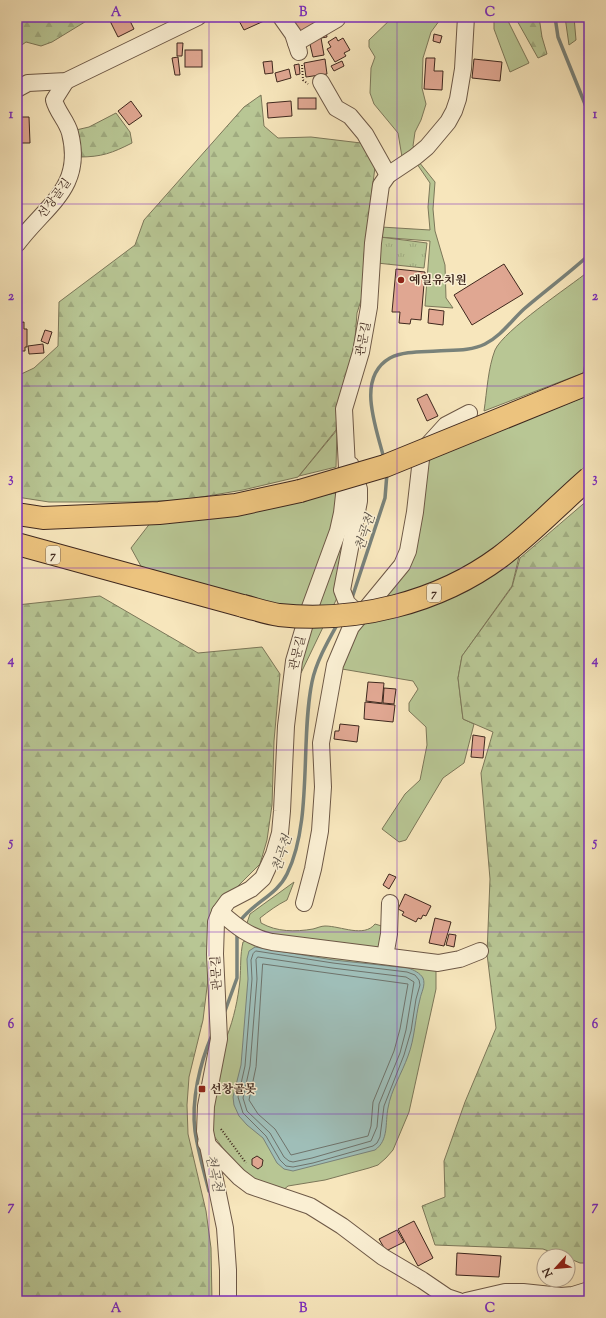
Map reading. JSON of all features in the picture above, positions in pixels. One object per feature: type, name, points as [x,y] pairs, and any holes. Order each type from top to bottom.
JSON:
[{"type":"highway","points":[[17,514],[43,518],[159,513],[236,505],[300,491],[385,466],[589,383]]},
{"type":"highway","name":"7","points":[[17,544],[277,615],[318,617],[347,616],[395,606],[432,594],[459,582],[500,557],[589,478]]},
{"type":"street","points":[[17,89],[28,83],[66,81],[198,17]]},
{"type":"street","points":[[281,17],[289,27],[298,47],[337,19]]},
{"type":"street","points":[[321,82],[336,108],[350,116],[365,134],[388,175],[421,152],[444,127],[454,111],[458,99],[463,69],[466,17]]},
{"type":"street","name":"선장골길","points":[[17,244],[55,199],[71,174],[74,159],[69,127],[54,100],[66,81]]},
{"type":"street","name":"관문길","points":[[228,1301],[228,1270],[225,1228],[204,1131],[206,1106],[219,1039],[215,934],[216,922],[220,912],[228,901],[258,884],[268,869],[280,833],[286,726],[294,661],[309,610],[338,531],[342,513],[346,452],[344,409],[362,344],[371,286],[373,243],[381,185],[388,175]]},
{"type":"street","points":[[304,903],[313,869],[320,831],[323,787],[321,743],[332,678],[347,636],[353,608],[402,565],[408,551],[415,512],[421,459],[426,447],[446,424],[469,413]]},
{"type":"street","points":[[346,452],[356,479],[359,501],[342,590],[353,608]]},
{"type":"street","points":[[385,956],[389,934],[390,903]]},
{"type":"street","points":[[220,912],[247,934],[262,940],[422,962],[443,962],[460,959],[480,951]]},
{"type":"street","points":[[206,1143],[239,1177],[251,1186],[310,1206],[342,1226],[383,1258],[422,1280],[447,1297],[459,1301]]},
{"type":"street","points":[[466,1301],[505,1292],[523,1292],[561,1296],[573,1295],[589,1290]]},
{"type":"path","points":[[298,47],[305,83],[321,82]]},
{"type":"green space","points":[[17,17],[93,17],[52,42],[41,46],[26,42],[19,47],[17,42]]},
{"type":"green space","points":[[393,17],[442,17],[431,32],[423,58],[422,88],[426,104],[415,132],[413,146],[416,150],[402,157],[398,133],[374,104],[370,93],[371,68],[375,57],[369,47],[369,40]]},
{"type":"green space","points":[[494,17],[506,17],[529,63],[510,72],[494,29]]},
{"type":"green space","points":[[515,17],[539,17],[542,37],[547,54],[538,58]]},
{"type":"green space","points":[[565,17],[574,17],[576,40],[569,45]]},
{"type":"green space","points":[[261,95],[264,126],[278,138],[311,137],[361,143],[375,167],[364,255],[364,291],[357,313],[355,339],[350,366],[338,402],[336,430],[298,477],[243,490],[184,500],[133,502],[49,502],[17,497],[17,376],[34,368],[58,346],[59,302],[135,245],[144,220],[244,107]]},
{"type":"green space","points":[[116,113],[130,132],[132,143],[107,154],[79,157],[76,130],[89,127]]},
{"type":"green space","points":[[419,162],[435,182],[433,209],[435,231],[445,265],[446,298],[453,308],[425,306],[430,241],[379,237],[381,227],[430,230],[428,207],[430,183],[417,164]]},
{"type":"green space","points":[[380,237],[427,243],[424,268],[377,263]]},
{"type":"green space","points":[[589,271],[589,344],[583,373],[484,411],[491,364],[495,350],[501,342],[523,320]]},
{"type":"green space","points":[[589,395],[589,463],[528,519],[512,586],[462,656],[458,678],[463,719],[474,724],[464,763],[443,778],[406,840],[399,842],[382,829],[405,794],[420,780],[427,745],[426,727],[409,711],[409,703],[418,689],[413,681],[342,669],[359,626],[402,576],[428,460]]},
{"type":"green space","points":[[337,430],[336,467],[299,476]]},
{"type":"green space","points":[[335,493],[339,504],[305,607],[246,600],[142,568],[131,548],[151,522],[302,500]]},
{"type":"green space","points":[[589,499],[589,1263],[576,1261],[576,1248],[536,1249],[435,1245],[422,1206],[445,1197],[444,1161],[465,1102],[496,1028],[487,954],[490,879],[481,773],[493,732],[463,719],[458,678],[462,656],[512,587],[520,558]]},
{"type":"green space","points":[[349,510],[337,598],[301,673],[298,671]]},
{"type":"green space","points":[[100,596],[198,653],[262,647],[280,674],[274,741],[272,805],[267,840],[260,864],[216,908],[209,922],[208,979],[203,1020],[189,1077],[187,1105],[188,1134],[206,1211],[211,1248],[212,1301],[17,1301],[17,605]]},
{"type":"green space","points":[[294,882],[287,900],[260,918],[261,923],[280,930],[293,931],[331,926],[359,931],[370,928],[375,924],[385,927],[381,947],[376,950],[263,938],[246,926],[250,914]]},
{"type":"green space","name":"선창골못","points":[[250,939],[436,970],[436,989],[409,1112],[393,1150],[378,1165],[325,1180],[288,1186],[282,1191],[264,1186],[233,1162],[214,1136],[209,1123],[227,1036],[237,1001],[243,942]]},
{"type":"water","name":"선창골못","points":[[255,947],[333,960],[408,968],[417,972],[423,978],[424,986],[418,1006],[414,1035],[406,1062],[389,1101],[386,1131],[383,1141],[375,1150],[293,1171],[284,1169],[277,1163],[263,1138],[247,1125],[239,1116],[234,1105],[233,1097],[241,1065],[248,979],[247,959],[249,951]]},
{"type":"building","points":[[108,17],[128,17],[134,29],[118,37]]},
{"type":"building","points":[[242,17],[262,17],[264,21],[244,30],[238,19]]},
{"type":"building","points":[[300,17],[319,17],[321,21],[299,35],[291,22]]},
{"type":"building","points":[[326,32],[327,37],[321,38],[324,55],[313,57],[309,40]]},
{"type":"building","points":[[434,34],[442,36],[440,43],[433,41]]},
{"type":"building","points":[[336,37],[338,41],[343,38],[350,50],[344,53],[346,56],[335,62],[327,49],[331,47],[328,42]]},
{"type":"building","points":[[177,43],[183,43],[182,56],[177,56]]},
{"type":"building","points":[[185,50],[202,50],[202,67],[185,67]]},
{"type":"building","points":[[178,57],[180,75],[175,75],[172,58]]},
{"type":"building","points":[[426,58],[435,58],[434,71],[443,71],[442,90],[424,89]]},
{"type":"building","points":[[325,59],[327,74],[306,77],[304,63]]},
{"type":"building","points":[[474,59],[502,62],[500,81],[472,78]]},
{"type":"building","points":[[272,61],[273,73],[265,74],[263,62]]},
{"type":"building","points":[[342,61],[344,66],[334,71],[331,66]]},
{"type":"building","points":[[299,64],[300,74],[296,75],[294,65]]},
{"type":"building","points":[[289,69],[291,78],[277,82],[275,73]]},
{"type":"building","points":[[298,98],[316,98],[316,109],[298,109]]},
{"type":"building","points":[[131,101],[142,116],[129,125],[118,111]]},
{"type":"building","points":[[291,101],[292,116],[268,118],[267,103]]},
{"type":"building","points":[[17,117],[29,117],[30,143],[17,143]]},
{"type":"building","points":[[504,264],[523,294],[472,325],[454,295]]},
{"type":"building","points":[[396,269],[425,272],[421,320],[411,319],[410,324],[399,323],[400,312],[392,312]]},
{"type":"building","points":[[429,309],[444,311],[443,325],[428,323]]},
{"type":"building","points":[[24,322],[24,329],[27,329],[27,347],[25,347],[25,351],[17,351],[17,323]]},
{"type":"building","points":[[45,330],[52,332],[48,344],[41,341]]},
{"type":"building","points":[[43,344],[44,353],[29,354],[28,346]]},
{"type":"building","points":[[427,394],[438,416],[427,421],[417,399]]},
{"type":"building","points":[[368,682],[384,683],[382,703],[366,701]]},
{"type":"building","points":[[384,688],[396,689],[394,704],[383,703]]},
{"type":"building","points":[[365,702],[395,705],[393,722],[364,719]]},
{"type":"building","points":[[340,724],[359,726],[357,742],[334,739],[335,731],[339,731]]},
{"type":"building","points":[[473,735],[485,737],[483,758],[471,757]]},
{"type":"building","points":[[389,874],[396,877],[389,889],[383,885]]},
{"type":"building","points":[[405,894],[431,906],[426,916],[423,915],[421,919],[418,918],[416,922],[402,915],[404,912],[398,909]]},
{"type":"building","points":[[435,918],[451,922],[444,946],[429,943]]},
{"type":"building","points":[[449,934],[456,935],[454,947],[446,945]]},
{"type":"building","points":[[257,1156],[263,1160],[262,1166],[258,1169],[252,1165],[252,1159]]},
{"type":"building","points":[[414,1221],[433,1258],[418,1266],[398,1229]]},
{"type":"building","points":[[397,1230],[404,1242],[386,1251],[379,1239]]},
{"type":"building","points":[[457,1253],[501,1256],[499,1277],[456,1275]]},
{"type":"waterway","name":"천곡천","points":[[555,17],[558,37],[589,114]]},
{"type":"waterway","name":"천곡천","points":[[384,459],[371,405],[373,378],[379,367],[390,358],[401,354],[468,349],[491,341],[524,309],[589,255]]},
{"type":"waterway","name":"천곡천","points":[[351,601],[385,498],[387,473]]},
{"type":"waterway","name":"천곡천","points":[[240,921],[283,881],[295,853],[303,805],[307,729],[312,682],[319,659],[338,623]]},
{"type":"waterway","name":"천곡천","points":[[225,1011],[237,978],[237,933]]},
{"type":"waterway","name":"천곡천","points":[[209,1191],[196,1139],[194,1107],[200,1070],[212,1035]]},
{"type":"place","name":"예일유치원","points":[[401,280]]},
{"type":"place","name":"선창골못","points":[[202,1089]]}]
